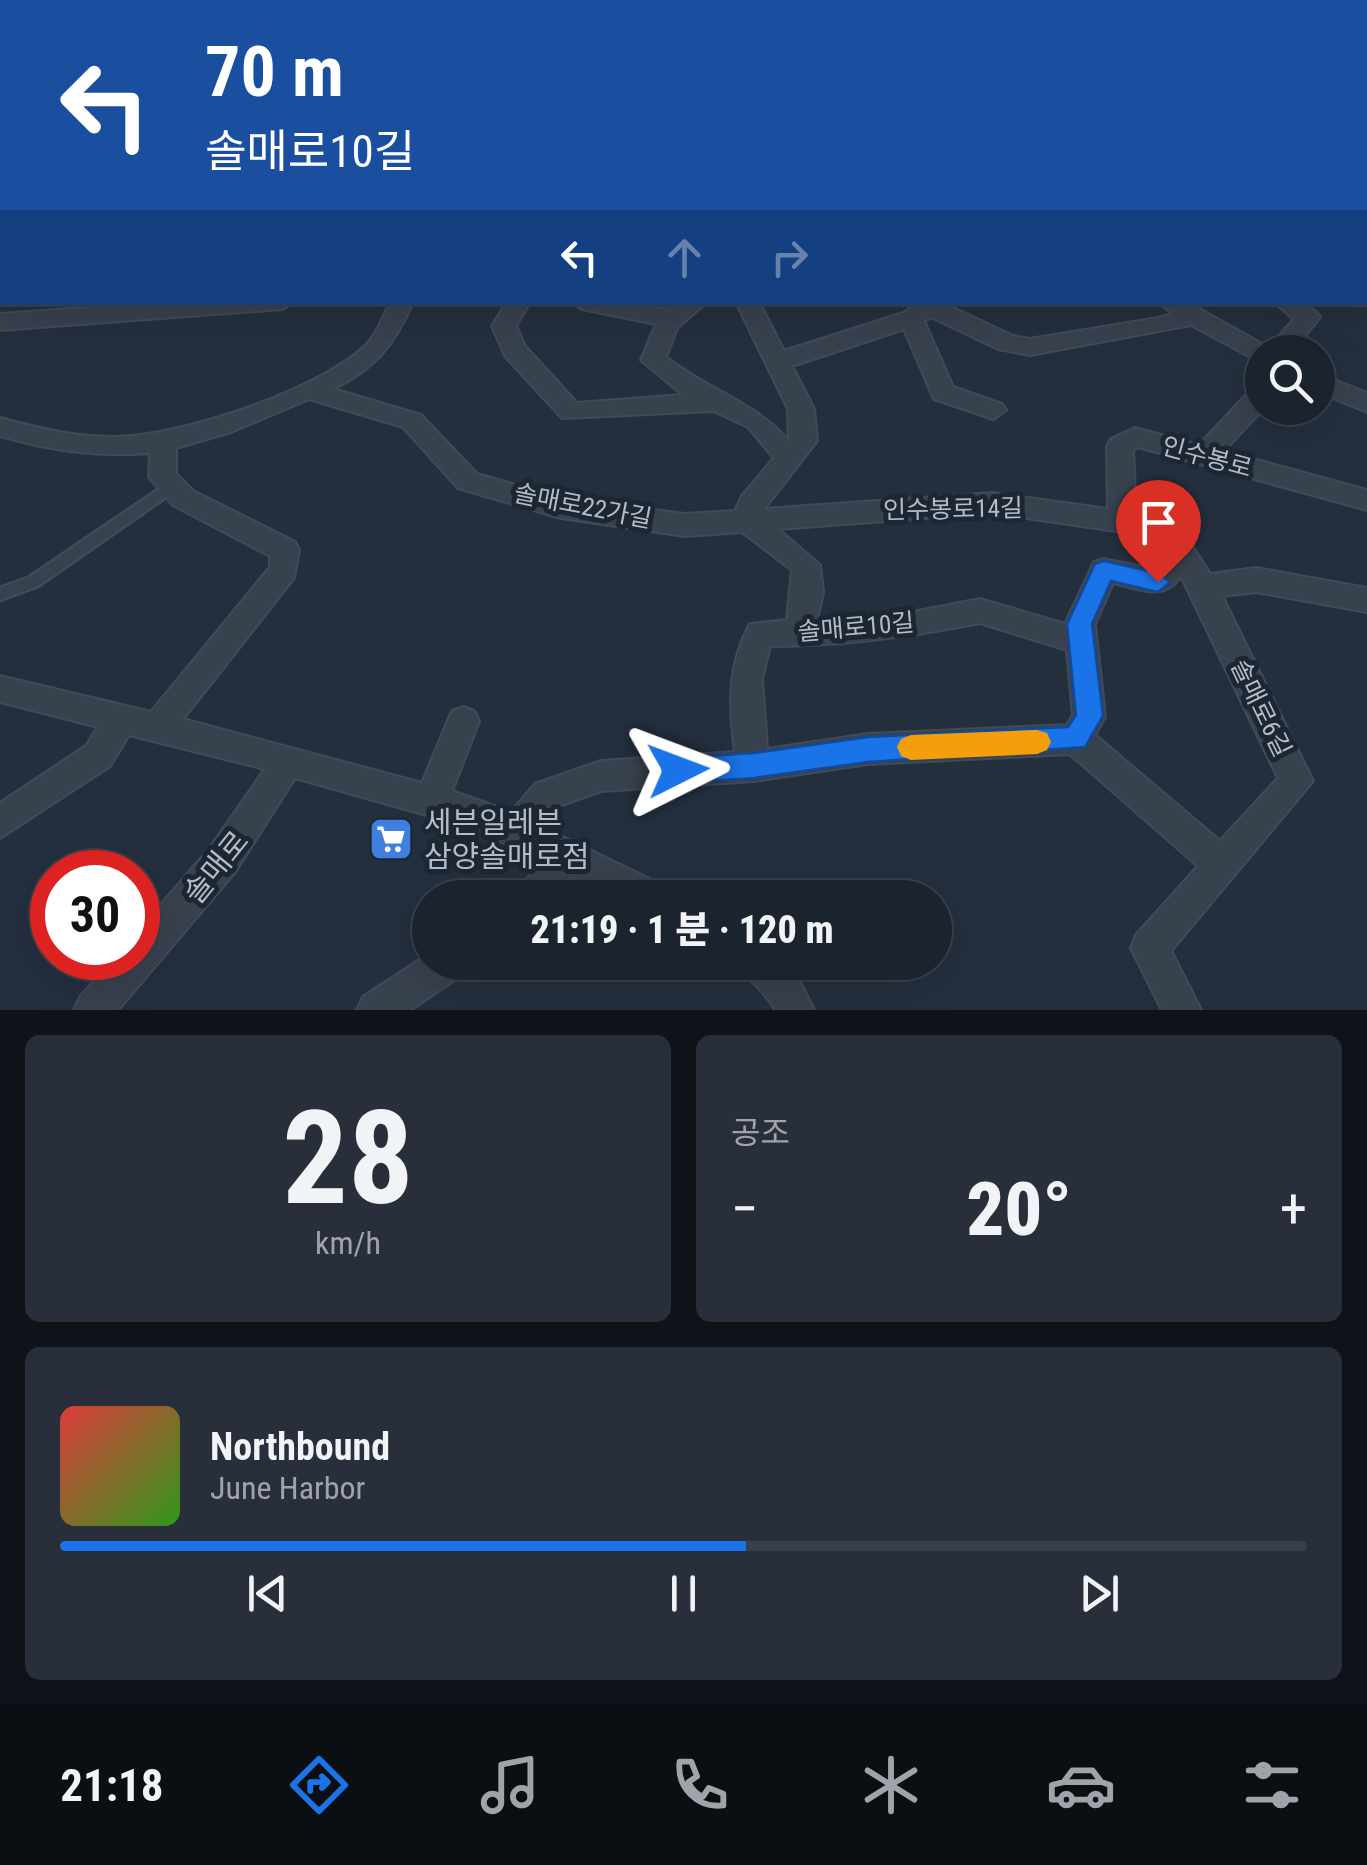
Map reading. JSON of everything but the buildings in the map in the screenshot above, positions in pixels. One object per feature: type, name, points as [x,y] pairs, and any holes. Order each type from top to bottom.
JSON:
[{"type":"street","points":[[0,322],[241,305]]},
{"type":"street","points":[[0,453],[10,430],[41,440],[140,446],[195,438],[354,366],[382,343],[401,305]]},
{"type":"street","points":[[517,305],[504,326],[514,350],[571,412],[714,402]]},
{"type":"street","points":[[597,305],[672,320]]},
{"type":"street","points":[[692,305],[660,331],[653,360],[714,402],[758,421],[790,460]]},
{"type":"street","points":[[750,305],[801,409],[804,440],[752,503],[746,520],[806,566],[808,592],[800,633]]},
{"type":"street","points":[[1174,305],[1245,346]]},
{"type":"street","points":[[1290,305],[1308,317],[1293,335]]},
{"type":"street","points":[[778,362],[924,308],[1008,343],[1030,347],[1160,326],[1193,316]]},
{"type":"street","points":[[924,308],[942,392],[992,410]]},
{"type":"street","name":"솔매로22가길","points":[[308,390],[412,422],[468,481],[561,508],[685,525],[746,520]]},
{"type":"street","points":[[1335,390],[1367,402]]},
{"type":"street","points":[[343,430],[364,408]]},
{"type":"street","points":[[1203,458],[1245,412]]},
{"type":"street","name":"인수봉로","points":[[1122,520],[1120,446],[1136,437],[1367,500]]},
{"type":"street","points":[[158,726],[284,570],[285,550],[220,518],[171,486],[162,477],[163,443]]},
{"type":"street","name":"인수봉로14길","points":[[746,520],[992,503],[1122,520],[1143,524],[1178,548],[1203,587]]},
{"type":"street","points":[[1076,738],[1090,716],[1080,624],[1104,570],[1158,582],[1168,573],[1178,548]]},
{"type":"street","points":[[1203,587],[1256,580],[1367,600]]},
{"type":"street","name":"솔매로6길","points":[[1182,1010],[1149,948],[1296,782],[1203,587]]},
{"type":"street","name":"솔매로10길","points":[[754,766],[747,723],[748,651],[762,633],[908,625],[980,611],[1082,642]]},
{"type":"street","points":[[0,689],[158,726],[479,814],[615,880]]},
{"type":"street","points":[[0,822],[98,756],[122,718]]},
{"type":"street","points":[[431,801],[464,720]]},
{"type":"street","points":[[516,832],[547,795],[602,776],[754,766],[868,750],[1076,738],[1222,865]]},
{"type":"street","name":"솔매로","points":[[93,1010],[224,863],[266,802],[288,760]]},
{"type":"street","points":[[546,880],[564,855]]},
{"type":"street","points":[[376,1010],[422,980]]},
{"type":"street","points":[[781,980],[795,1010]]},
{"type":"lane","points":[[0,594],[33,582],[171,486]]},
{"type":"slow traffic","points":[[911,747],[1037,742]]},
{"type":"place","name":"세븐일레븐 삼양솔매로점","points":[[391,839]]},
{"type":"route","points":[[678,770],[754,766],[868,750],[1076,738],[1090,716],[1090,685],[1080,624],[1104,570],[1158,582]]}]
